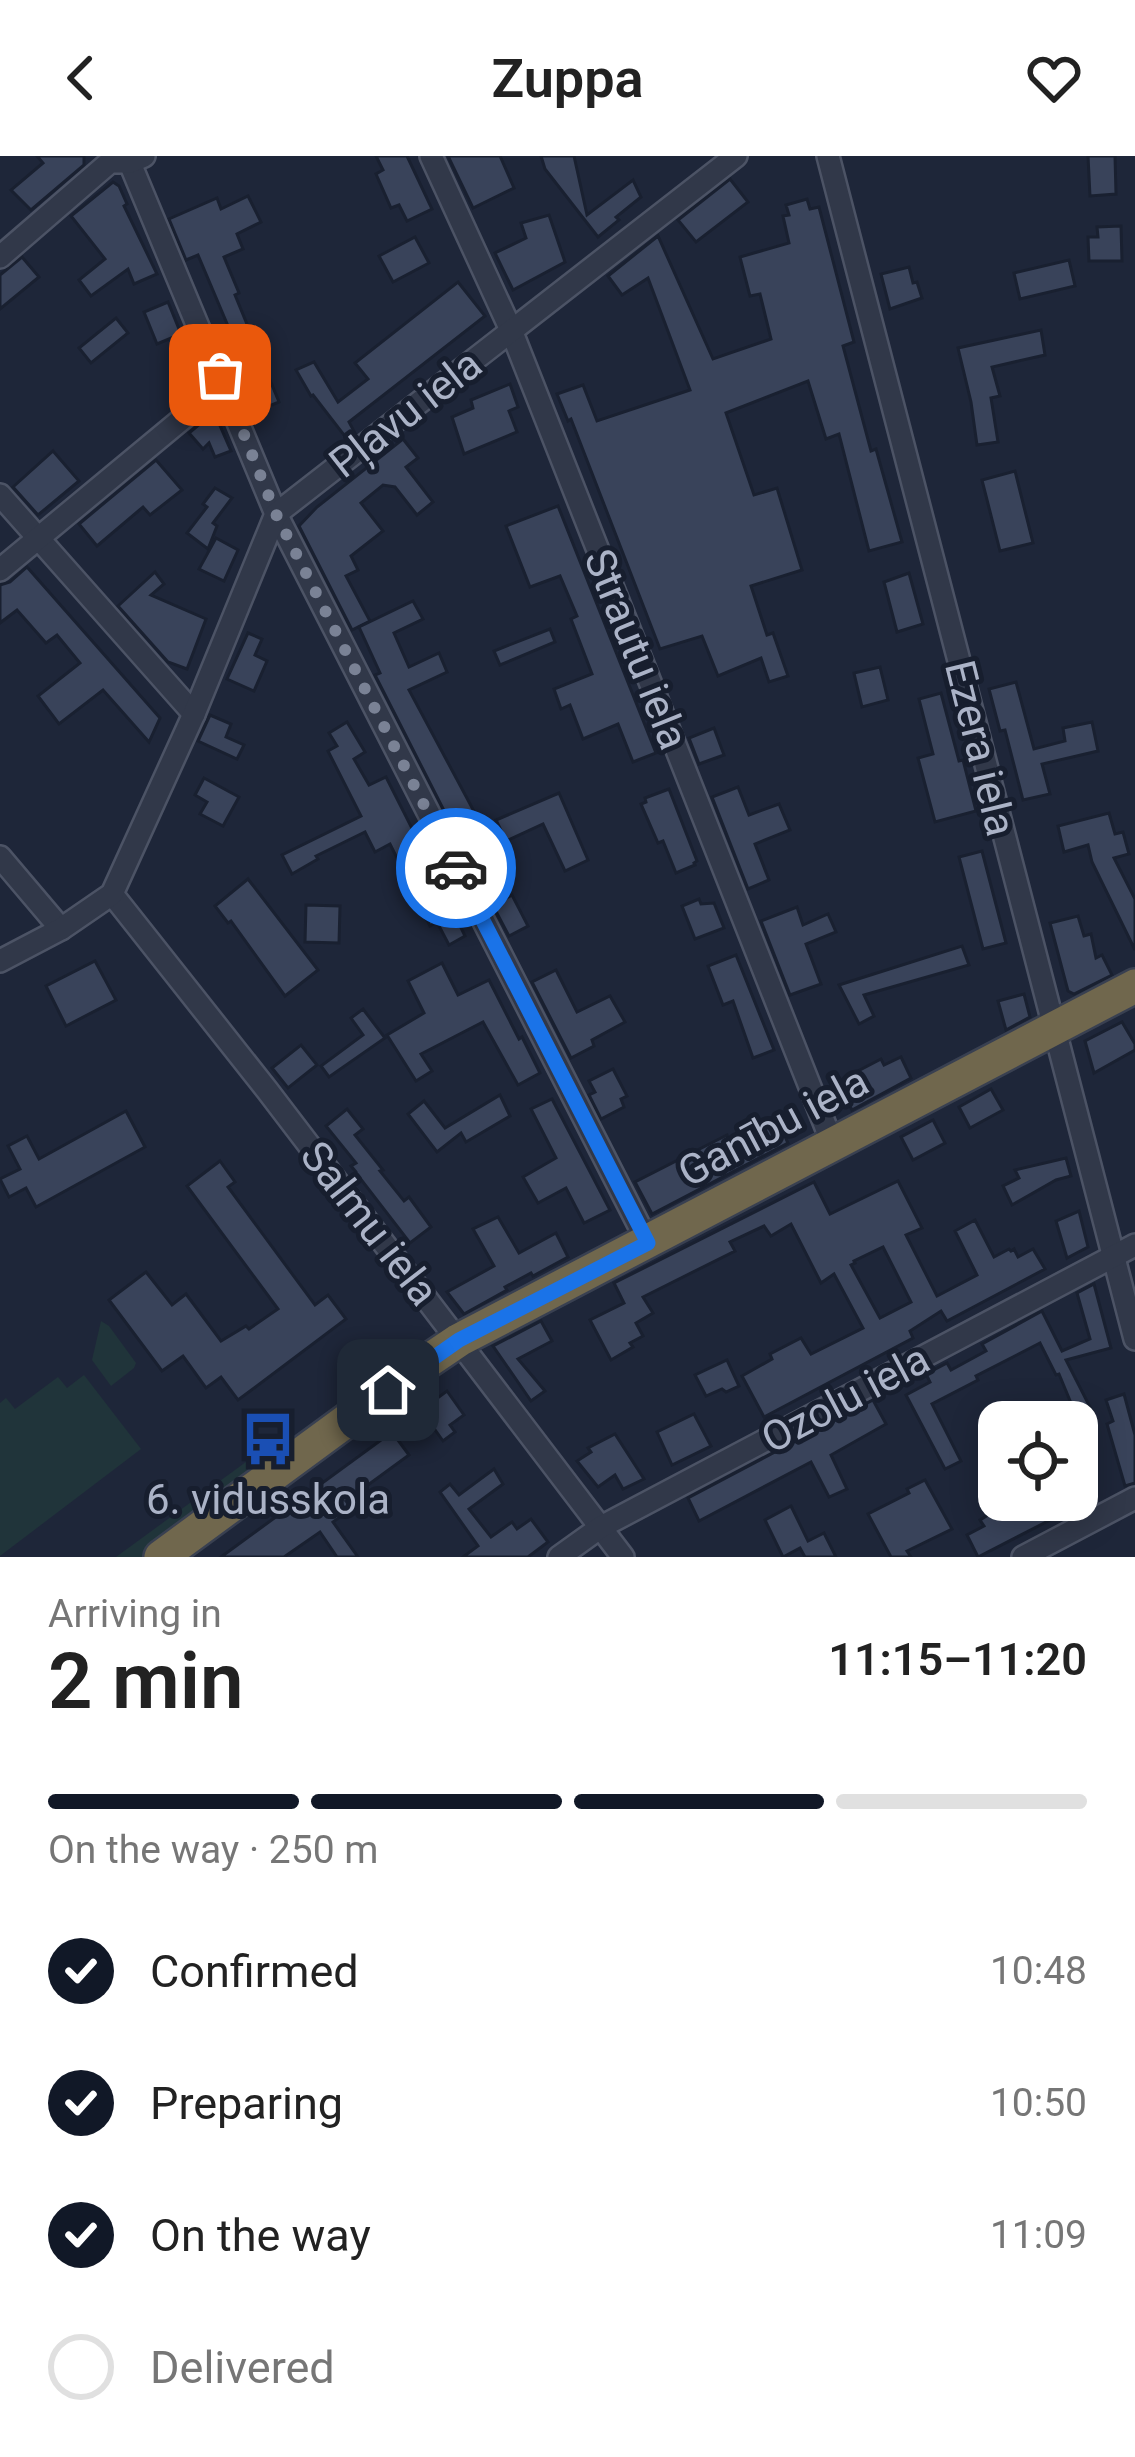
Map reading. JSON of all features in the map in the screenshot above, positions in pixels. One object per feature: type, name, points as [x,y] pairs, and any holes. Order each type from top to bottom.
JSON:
[{"type":"highway","name":"Ganību iela","points":[[161,1557],[459,1340],[1135,986]]},
{"type":"street","name":"Strautu iela","points":[[431,156],[511,330],[833,1145]]},
{"type":"street","name":"Pļavu iela","points":[[112,894],[194,714],[276,514],[736,156]]},
{"type":"street","name":"Ezera iela","points":[[828,156],[1135,1339]]},
{"type":"street","points":[[0,257],[110,162],[134,158],[276,514],[648,1243]]},
{"type":"street","points":[[0,570],[223,385]]},
{"type":"street","points":[[0,495],[194,714]]},
{"type":"street","points":[[0,857],[61,929]]},
{"type":"street","points":[[0,961],[61,929],[112,894]]},
{"type":"street","name":"Salmu iela","points":[[112,894],[255,1073],[623,1557]]},
{"type":"street","name":"Ozolu iela","points":[[559,1557],[601,1527],[1135,1245]]},
{"type":"street","points":[[1023,1557],[1135,1498]]},
{"type":"shaded area","points":[[101,1321],[136,1363],[111,1386],[92,1360]]},
{"type":"shaded area","points":[[84,1375],[141,1449],[0,1556],[0,1403],[6,1398],[15,1409],[58,1377],[67,1388]]},
{"type":"shaded area","points":[[250,1459],[253,1464],[212,1505],[142,1557],[116,1557]]},
{"type":"building","points":[[37,156],[84,156],[84,165],[31,210],[11,190],[43,163]]},
{"type":"building","points":[[376,156],[407,156],[432,209],[407,221],[399,205],[391,208],[376,174],[383,170]]},
{"type":"building","points":[[448,156],[500,156],[514,188],[473,208]]},
{"type":"building","points":[[541,156],[574,156],[587,215],[633,180],[641,197],[598,237],[545,169]]},
{"type":"building","points":[[1088,156],[1115,156],[1116,194],[1090,196]]},
{"type":"building","points":[[730,179],[748,202],[696,242],[678,220]]},
{"type":"building","points":[[113,182],[119,186],[157,274],[134,284],[128,269],[91,296],[79,280],[105,259],[71,216]]},
{"type":"building","points":[[248,196],[261,222],[237,234],[243,249],[224,257],[279,402],[250,414],[235,376],[247,371],[198,255],[186,260],[169,219],[217,198],[221,209]]},
{"type":"building","points":[[807,199],[810,209],[819,207],[854,342],[843,346],[902,542],[869,551],[839,434],[826,439],[808,381],[726,413],[754,495],[777,488],[802,570],[751,586],[767,635],[773,633],[788,676],[769,682],[761,658],[718,676],[702,636],[660,649],[571,419],[568,421],[557,394],[583,385],[597,421],[690,390],[648,278],[622,295],[608,276],[658,236],[713,359],[771,339],[760,294],[750,296],[740,257],[789,243],[783,216],[789,215],[786,205]]},
{"type":"building","points":[[549,215],[565,262],[513,290],[495,253],[526,238],[521,223]]},
{"type":"building","points":[[1121,226],[1122,261],[1089,261],[1088,237],[1098,237],[1097,227]]},
{"type":"building","points":[[415,237],[429,263],[393,282],[379,256]]},
{"type":"building","points":[[22,257],[39,277],[0,309],[0,275]]},
{"type":"building","points":[[1069,260],[1075,286],[1020,299],[1014,273]]},
{"type":"building","points":[[909,267],[922,298],[890,309],[881,274]]},
{"type":"building","points":[[458,282],[485,316],[349,422],[355,433],[347,439],[296,370],[314,362],[338,402],[368,379],[355,363]]},
{"type":"building","points":[[168,302],[181,334],[157,344],[144,312]]},
{"type":"building","points":[[116,318],[128,333],[91,363],[79,348]]},
{"type":"building","points":[[1041,330],[1045,355],[992,367],[1000,396],[991,398],[998,442],[977,445],[958,348]]},
{"type":"building","points":[[510,384],[518,407],[509,411],[517,432],[464,454],[452,417],[473,408],[471,400]]},
{"type":"building","points":[[214,412],[231,451],[215,457],[209,443],[203,449],[189,433]]},
{"type":"building","points":[[403,439],[418,458],[406,467],[433,502],[417,515],[395,487],[383,485],[361,503],[383,531],[351,556],[358,570],[346,576],[370,621],[352,630],[299,526]]},
{"type":"building","points":[[53,451],[79,481],[38,515],[13,487]]},
{"type":"building","points":[[156,460],[182,490],[150,515],[143,507],[97,546],[79,524]]},
{"type":"building","points":[[1015,471],[1033,543],[1000,551],[982,480]]},
{"type":"building","points":[[215,488],[232,498],[213,523],[217,526],[208,549],[187,533]]},
{"type":"building","points":[[558,506],[656,753],[633,762],[618,724],[583,739],[570,705],[561,709],[554,689],[592,674],[571,619],[577,616],[560,576],[530,587],[506,526]]},
{"type":"building","points":[[216,538],[238,550],[224,581],[199,569]]},
{"type":"building","points":[[27,567],[160,718],[149,742],[103,690],[59,724],[38,696],[80,663],[57,635],[46,643],[17,610],[0,623],[0,585]]},
{"type":"building","points":[[155,572],[164,584],[151,595],[206,619],[187,669],[168,662],[118,606]]},
{"type":"building","points":[[909,573],[923,624],[897,632],[884,582]]},
{"type":"building","points":[[413,601],[423,619],[394,633],[409,667],[439,653],[447,672],[409,690],[484,830],[460,842],[375,675],[380,673],[359,627]]},
{"type":"building","points":[[550,629],[555,642],[500,665],[494,651]]},
{"type":"building","points":[[248,633],[262,639],[255,655],[267,661],[254,691],[227,679]]},
{"type":"building","points":[[880,667],[888,700],[862,707],[854,673]]},
{"type":"building","points":[[1016,682],[1034,749],[1065,741],[1063,728],[1092,722],[1098,751],[1042,764],[1050,794],[1023,800],[989,689]]},
{"type":"building","points":[[941,693],[976,811],[935,822],[918,758],[933,754],[919,699]]},
{"type":"building","points":[[210,715],[231,724],[226,737],[244,745],[237,759],[198,741]]},
{"type":"building","points":[[347,722],[365,752],[354,759],[369,785],[386,777],[426,856],[402,868],[390,844],[375,852],[365,832],[316,856],[292,874],[282,855],[361,816],[328,751],[337,746],[329,733]]},
{"type":"building","points":[[714,728],[724,755],[699,764],[689,738]]},
{"type":"building","points":[[204,778],[239,797],[223,826],[200,814],[207,802],[195,795]]},
{"type":"building","points":[[738,787],[749,815],[779,804],[790,830],[755,844],[769,880],[748,889],[712,797]]},
{"type":"building","points":[[669,789],[697,861],[676,873],[641,804]]},
{"type":"building","points":[[559,793],[588,860],[565,871],[543,824],[506,841],[496,820]]},
{"type":"building","points":[[1109,813],[1115,834],[1123,832],[1129,854],[1114,858],[1135,899],[1135,950],[1088,845],[1064,852],[1058,826]]},
{"type":"building","points":[[982,851],[1006,943],[983,949],[959,857]]},
{"type":"building","points":[[494,877],[505,899],[512,895],[528,926],[509,936],[481,883]]},
{"type":"building","points":[[248,879],[318,970],[285,996],[215,906]]},
{"type":"building","points":[[442,888],[465,936],[449,945],[437,922],[430,926],[417,900]]},
{"type":"building","points":[[699,899],[701,904],[714,903],[724,928],[695,939],[682,906]]},
{"type":"building","points":[[306,905],[340,906],[339,943],[305,942]]},
{"type":"building","points":[[797,907],[803,925],[828,914],[836,932],[806,944],[821,984],[790,995],[761,921]]},
{"type":"building","points":[[1078,916],[1084,936],[1091,934],[1096,958],[1102,955],[1112,975],[1074,994],[1068,991],[1050,923]]},
{"type":"building","points":[[962,946],[969,965],[864,995],[874,1016],[859,1024],[839,985]]},
{"type":"building","points":[[736,955],[774,1050],[753,1058],[733,1001],[723,1005],[708,966]]},
{"type":"building","points":[[95,961],[116,1000],[66,1026],[46,986]]},
{"type":"building","points":[[442,963],[458,995],[489,980],[540,1073],[518,1085],[483,1022],[421,1054],[432,1071],[416,1081],[387,1035],[424,1013],[408,981]]},
{"type":"building","points":[[556,970],[577,1012],[610,996],[625,1022],[571,1058],[532,982]]},
{"type":"building","points":[[1024,994],[1030,1017],[1006,1030],[998,1001]]},
{"type":"building","points":[[363,1009],[385,1038],[329,1077],[321,1066],[363,1035],[351,1018]]},
{"type":"building","points":[[1122,1022],[1135,1050],[1094,1073],[1085,1041]]},
{"type":"building","points":[[301,1045],[317,1065],[288,1088],[272,1068]]},
{"type":"building","points":[[901,1057],[911,1078],[852,1110],[837,1082],[881,1059],[884,1065]]},
{"type":"building","points":[[613,1069],[627,1096],[621,1099],[624,1107],[601,1119],[589,1095],[595,1092],[589,1081]]},
{"type":"building","points":[[991,1089],[1003,1110],[970,1128],[959,1107]]},
{"type":"building","points":[[500,1095],[510,1116],[466,1142],[461,1133],[437,1152],[408,1114],[424,1101],[445,1128]]},
{"type":"building","points":[[552,1099],[610,1210],[584,1223],[566,1188],[538,1203],[523,1177],[556,1158],[531,1109]]},
{"type":"building","points":[[347,1109],[363,1129],[355,1135],[380,1171],[404,1201],[409,1197],[431,1227],[410,1243],[355,1177],[351,1166],[356,1163],[326,1126]]},
{"type":"building","points":[[126,1111],[145,1147],[36,1207],[26,1188],[9,1197],[0,1179],[20,1169],[8,1146],[27,1136],[39,1159]]},
{"type":"building","points":[[776,1117],[788,1143],[652,1214],[635,1182],[727,1135],[729,1140]]},
{"type":"building","points":[[933,1120],[945,1143],[913,1160],[901,1137]]},
{"type":"building","points":[[1066,1158],[1071,1176],[1012,1205],[1003,1186],[1019,1178],[1015,1170]]},
{"type":"building","points":[[220,1161],[235,1182],[228,1187],[315,1305],[328,1295],[346,1319],[238,1400],[221,1377],[206,1388],[183,1356],[162,1371],[109,1300],[146,1272],[172,1305],[186,1294],[221,1341],[278,1309],[187,1186]]},
{"type":"building","points":[[898,1181],[922,1228],[906,1235],[937,1296],[977,1275],[955,1231],[975,1220],[994,1257],[1014,1249],[1018,1257],[1033,1249],[1045,1269],[947,1321],[941,1311],[910,1331],[913,1338],[764,1417],[742,1376],[801,1338],[811,1354],[863,1328],[834,1274],[821,1283],[791,1224],[771,1236],[764,1226],[730,1242],[735,1251],[643,1297],[653,1313],[636,1323],[643,1336],[611,1360],[590,1320],[624,1303],[614,1283],[814,1182],[830,1214]],"holes":[[[883,1247],[911,1302],[880,1318],[851,1265]]]},
{"type":"building","points":[[1079,1211],[1088,1247],[1067,1258],[1056,1221]]},
{"type":"building","points":[[498,1217],[519,1253],[556,1233],[568,1257],[505,1287],[507,1290],[464,1314],[447,1292],[494,1266],[473,1229]]},
{"type":"building","points":[[1094,1284],[1111,1348],[1066,1360],[1087,1401],[1070,1401],[1040,1343],[932,1404],[961,1461],[945,1469],[906,1395],[930,1382],[926,1374],[947,1363],[951,1370],[986,1351],[982,1344],[1042,1311],[1062,1351],[1090,1339],[1077,1293]]},
{"type":"building","points":[[541,1321],[552,1341],[518,1359],[545,1391],[531,1401],[493,1346]]},
{"type":"building","points":[[727,1360],[739,1386],[706,1396],[695,1375]]},
{"type":"building","points":[[447,1391],[464,1415],[450,1425],[455,1432],[443,1441],[421,1410]]},
{"type":"building","points":[[1124,1394],[1135,1435],[1135,1483],[1125,1486],[1107,1424],[1113,1421],[1106,1400]]},
{"type":"building","points":[[873,1400],[886,1424],[831,1455],[847,1489],[829,1497],[811,1462],[699,1521],[688,1498]]},
{"type":"building","points":[[694,1414],[711,1446],[672,1465],[657,1432]]},
{"type":"building","points":[[392,1432],[409,1455],[346,1501],[352,1508],[333,1522],[358,1557],[337,1557],[320,1532],[284,1557],[221,1557]]},
{"type":"building","points":[[615,1434],[644,1479],[623,1489],[615,1475],[598,1487],[577,1461],[591,1452],[588,1448]]},
{"type":"building","points":[[494,1469],[503,1484],[469,1509],[491,1537],[512,1522],[517,1529],[531,1519],[548,1542],[528,1557],[463,1557],[478,1546],[440,1492],[450,1484],[459,1495]]},
{"type":"building","points":[[925,1480],[952,1529],[907,1551],[911,1557],[891,1557],[868,1514]]},
{"type":"building","points":[[791,1506],[808,1541],[824,1533],[836,1557],[805,1557],[800,1548],[783,1557],[765,1520]]},
{"type":"building","points":[[981,1521],[1048,1521],[978,1557],[967,1535],[984,1526]]},
{"type":"way so far","points":[[220,375],[276,514],[456,868]]},
{"type":"place","name":"6. vidusskola","points":[[268,1439]]},
{"type":"route","points":[[388,1390],[459,1340],[648,1243],[456,868]]}]
